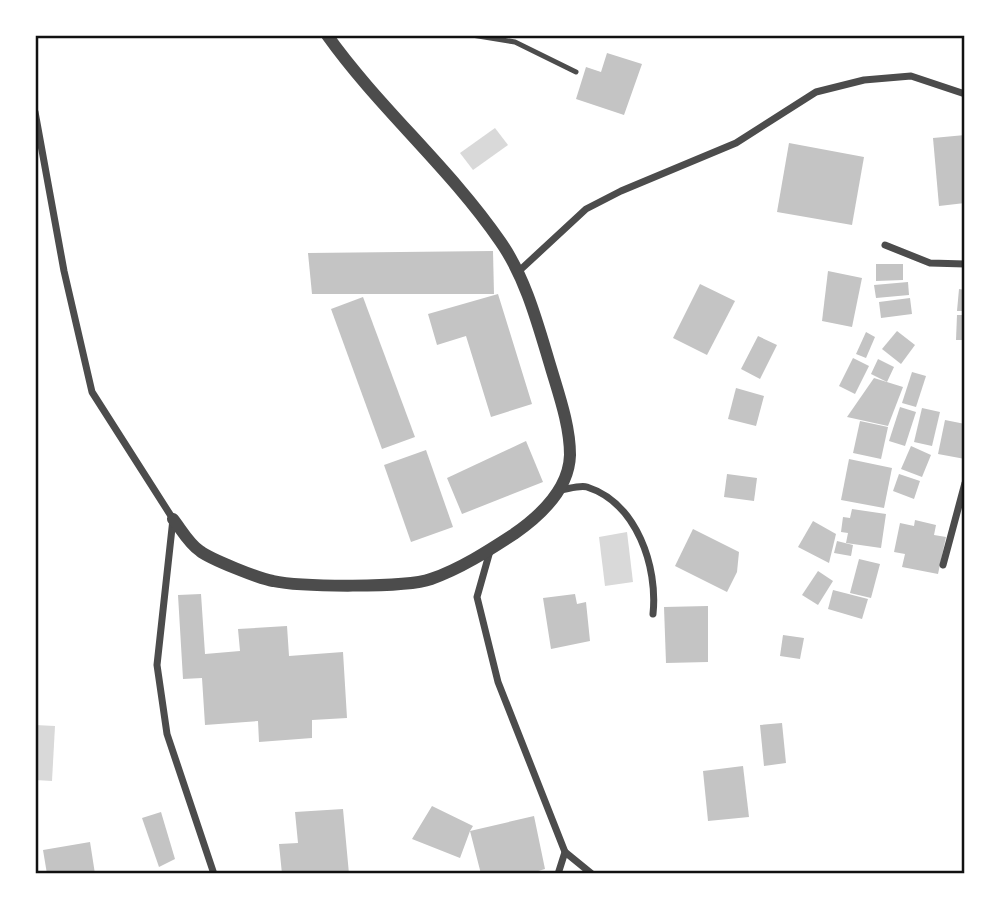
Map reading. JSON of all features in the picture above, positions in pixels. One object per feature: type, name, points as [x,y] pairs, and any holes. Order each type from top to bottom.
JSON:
[{"type":"street","points":[[35,111],[64,271],[92,392],[173,519],[199,551],[272,581],[374,586],[428,581],[490,550],[528,524],[560,490],[567,475],[570,455],[563,411],[539,326],[517,272],[501,242],[455,183],[356,74],[327,35]]},
{"type":"street","points":[[517,272],[586,209],[621,191],[736,143],[816,92],[864,80],[911,76],[965,94]]},
{"type":"street","points":[[885,245],[930,262],[965,264]]},
{"type":"street","points":[[943,565],[965,483]]},
{"type":"street","points":[[560,490],[585,486],[616,501],[640,537],[653,575],[653,614]]},
{"type":"street","points":[[173,519],[157,665],[167,734],[215,874]]},
{"type":"street","points":[[490,550],[477,597],[498,682],[565,852],[592,874]]},
{"type":"street","points":[[558,874],[565,852]]},
{"type":"lane","points":[[472,35],[515,42],[576,72]]},
{"type":"shaded area","points":[[495,128],[508,145],[473,170],[460,153]]},
{"type":"shaded area","points":[[627,532],[633,582],[605,586],[599,537]]},
{"type":"shaded area","points":[[35,725],[55,726],[52,781],[35,780]]},
{"type":"building","points":[[607,53],[642,64],[624,115],[576,99],[586,67],[601,72]]},
{"type":"building","points":[[965,135],[965,203],[939,206],[933,138]]},
{"type":"building","points":[[789,143],[864,157],[852,225],[777,212]]},
{"type":"building","points":[[493,251],[494,294],[312,294],[308,253]]},
{"type":"building","points":[[876,264],[903,264],[903,280],[876,281]]},
{"type":"building","points":[[828,271],[862,278],[852,327],[822,321]]},
{"type":"building","points":[[908,282],[909,295],[876,298],[874,285]]},
{"type":"building","points":[[700,284],[735,301],[707,355],[673,338]]},
{"type":"building","points":[[959,289],[965,290],[965,311],[957,311]]},
{"type":"building","points":[[498,294],[532,404],[491,417],[466,336],[437,345],[428,314]]},
{"type":"building","points":[[363,297],[415,437],[382,449],[331,309]]},
{"type":"building","points":[[910,298],[912,314],[881,318],[879,302]]},
{"type":"building","points":[[957,315],[965,315],[965,340],[956,340]]},
{"type":"building","points":[[897,331],[915,345],[901,364],[882,349]]},
{"type":"building","points":[[866,332],[875,337],[866,358],[856,354]]},
{"type":"building","points":[[758,336],[777,345],[760,379],[741,369]]},
{"type":"building","points":[[853,358],[869,366],[855,394],[839,386]]},
{"type":"building","points":[[878,359],[894,367],[887,382],[871,374]]},
{"type":"building","points":[[912,372],[926,376],[916,407],[902,403]]},
{"type":"building","points":[[874,378],[903,387],[888,426],[847,417]]},
{"type":"building","points":[[736,388],[764,396],[756,426],[728,419]]},
{"type":"building","points":[[900,407],[916,412],[905,446],[889,441]]},
{"type":"building","points":[[922,408],[940,412],[932,446],[914,442]]},
{"type":"building","points":[[945,420],[965,424],[965,459],[938,454]]},
{"type":"building","points":[[860,421],[888,427],[881,459],[853,453]]},
{"type":"building","points":[[526,441],[543,482],[462,514],[447,478]]},
{"type":"building","points":[[911,446],[931,455],[922,477],[901,469]]},
{"type":"building","points":[[426,450],[453,527],[411,542],[384,465]]},
{"type":"building","points":[[849,459],[892,468],[884,508],[841,500]]},
{"type":"building","points":[[727,474],[757,478],[754,501],[724,497]]},
{"type":"building","points":[[899,474],[920,481],[914,499],[893,491]]},
{"type":"building","points":[[852,509],[886,514],[881,548],[846,543],[848,533],[841,532],[843,517],[850,518]]},
{"type":"building","points":[[915,520],[936,525],[934,535],[946,537],[938,574],[902,567],[905,554],[894,552],[900,523],[914,526]]},
{"type":"building","points":[[813,521],[836,534],[829,563],[798,547]]},
{"type":"building","points":[[693,529],[739,552],[737,572],[727,592],[675,566]]},
{"type":"building","points":[[837,541],[853,545],[851,556],[834,553]]},
{"type":"building","points":[[859,559],[880,564],[871,598],[850,593]]},
{"type":"building","points":[[818,571],[833,581],[818,605],[802,595]]},
{"type":"building","points":[[833,590],[868,599],[862,619],[828,609]]},
{"type":"building","points":[[201,594],[205,654],[240,651],[238,629],[287,626],[289,656],[343,652],[347,718],[312,720],[312,738],[259,742],[258,721],[205,725],[202,678],[183,679],[178,595]]},
{"type":"building","points":[[575,594],[577,604],[586,602],[590,641],[551,649],[543,598]]},
{"type":"building","points":[[708,606],[708,662],[666,663],[664,607]]},
{"type":"building","points":[[783,635],[804,638],[800,659],[780,656]]},
{"type":"building","points":[[782,723],[786,763],[764,766],[760,725]]},
{"type":"building","points":[[743,766],[749,817],[708,821],[703,771]]},
{"type":"building","points":[[432,806],[473,826],[460,858],[412,839]]},
{"type":"building","points":[[343,809],[349,874],[282,874],[279,844],[298,843],[295,812]]},
{"type":"building","points":[[161,812],[175,859],[159,867],[142,818]]},
{"type":"building","points":[[534,816],[545,869],[528,874],[481,874],[470,831]]},
{"type":"building","points":[[90,842],[95,874],[47,874],[43,850]]}]
